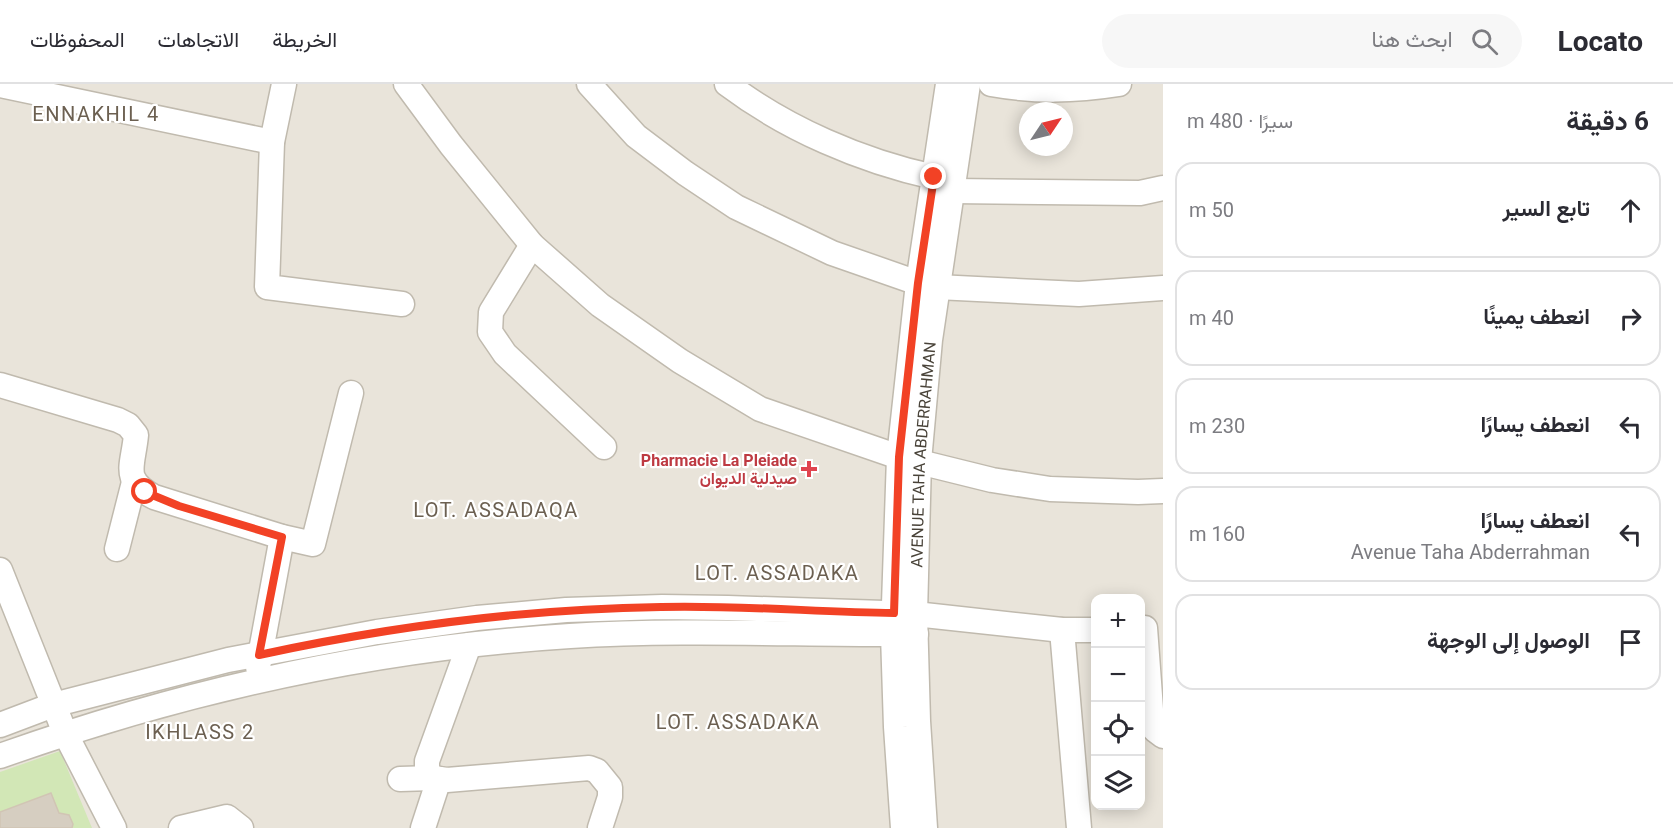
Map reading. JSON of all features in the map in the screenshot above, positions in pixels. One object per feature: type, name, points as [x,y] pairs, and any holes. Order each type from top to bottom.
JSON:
[{"type":"street","points":[[284,84],[272,142],[267,287],[402,304]]},
{"type":"street","points":[[406,84],[451,145],[532,245],[600,305],[680,361],[760,408],[909,459],[992,480],[1050,489],[1163,491]]},
{"type":"street","points":[[589,84],[636,136],[685,173],[736,207],[832,253],[928,285],[1079,294],[1163,288]]},
{"type":"street","points":[[726,84],[748,100],[822,139],[944,184],[1140,193],[1163,188]]},
{"type":"street","name":"AVENUE TAHA ABDERRAHMAN","points":[[944,184],[948,84]]},
{"type":"street","name":"AVENUE TAHA ABDERRAHMAN","points":[[903,828],[896,727],[905,624],[909,459],[928,285],[944,184],[968,84]]},
{"type":"street","points":[[991,84],[1073,91],[1119,84]]},
{"type":"street","points":[[0,85],[272,142]]},
{"type":"street","points":[[532,245],[491,312],[490,332],[505,354],[604,447]]},
{"type":"street","points":[[0,385],[104,415],[128,425],[136,435],[131,474],[134,482],[145,492],[165,501],[282,537],[313,544],[351,393]]},
{"type":"street","points":[[117,549],[134,482]]},
{"type":"street","points":[[256,682],[259,655],[282,537]]},
{"type":"street","points":[[0,570],[65,733],[114,828]]},
{"type":"street","points":[[0,725],[53,705],[194,668],[377,632],[477,618],[566,610],[717,607],[905,624],[1091,630]]},
{"type":"street","points":[[0,756],[65,733],[256,682],[360,662],[469,645],[571,636],[905,624]]},
{"type":"street","name":"AVENUE TAHA ABDERRAHMAN","points":[[905,624],[918,721],[926,828]]},
{"type":"street","points":[[1149,628],[1152,723],[1155,730],[1163,736]]},
{"type":"street","points":[[1062,630],[1079,828]]},
{"type":"street","points":[[436,779],[427,770],[427,761],[469,645]]},
{"type":"street","points":[[400,779],[447,780],[590,768],[597,771],[610,787],[610,797],[600,828]]},
{"type":"street","points":[[423,828],[436,779]]},
{"type":"street","points":[[182,828],[227,817],[241,828]]},
{"type":"shaded area","points":[[0,84],[1163,84],[1163,828],[0,828]]},
{"type":"green space","points":[[60,751],[92,828],[0,828],[0,772]]},
{"type":"building","points":[[51,793],[59,813],[69,815],[73,824],[72,828],[0,828],[0,812]]},
{"type":"place","name":"Pharmacie La Pleiade صيدلية الديوان","points":[[809,469]]},
{"type":"district","name":"ENNAKHIL 4","points":[[96,114]]},
{"type":"district","name":"LOT. ASSADAQA","points":[[496,510]]},
{"type":"district","name":"LOT. ASSADAKA","points":[[777,573]]},
{"type":"district","name":"LOT. ASSADAKA","points":[[738,722]]},
{"type":"district","name":"IKHLASS 2","points":[[200,732]]},
{"type":"route","points":[[145,492],[179,506],[282,537],[259,655],[316,642],[377,632],[477,618],[566,610],[662,607],[894,613],[899,457],[907,371],[934,177]]}]
